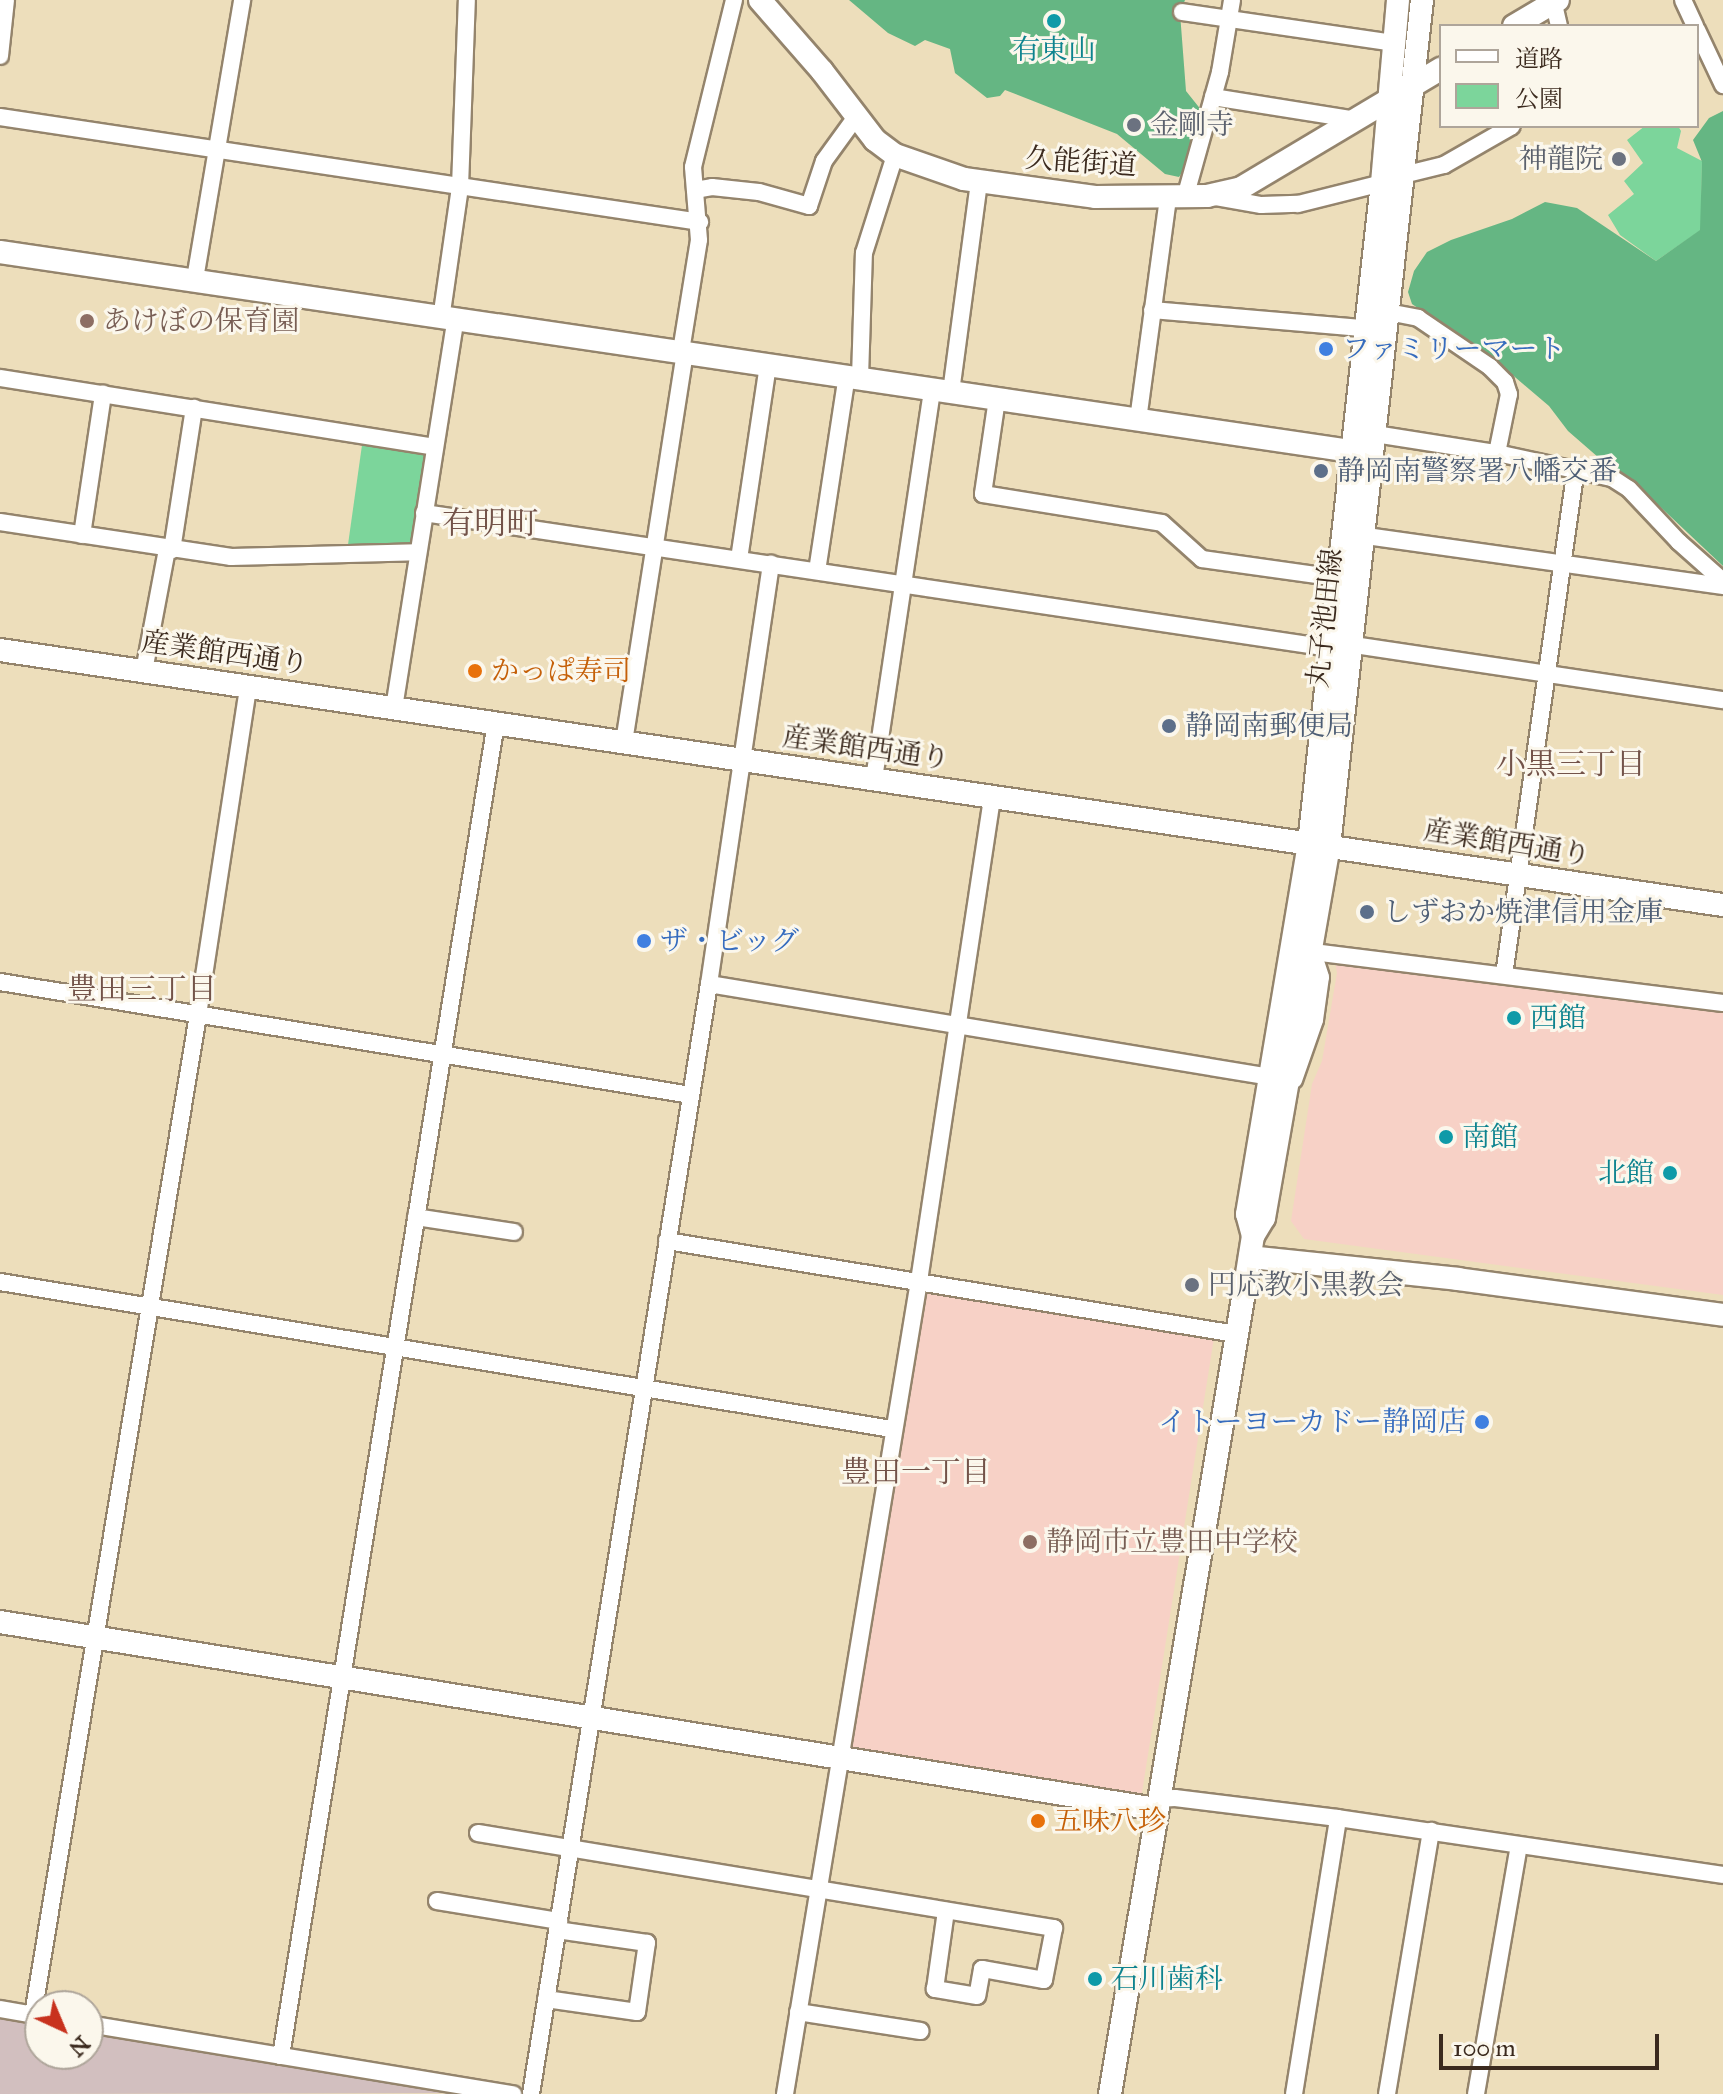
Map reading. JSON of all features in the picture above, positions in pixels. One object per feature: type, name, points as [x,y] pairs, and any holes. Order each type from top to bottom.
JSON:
[{"type":"street","points":[[0,56],[6,0]]},
{"type":"street","points":[[195,279],[242,0]]},
{"type":"street","points":[[394,708],[435,447],[460,187],[467,0]]},
{"type":"street","points":[[624,742],[700,222],[693,167],[734,0]]},
{"type":"street","name":"久能街道","points":[[760,0],[822,71],[875,140],[895,155],[979,182],[1095,197],[1187,195],[1241,188],[1439,70]]},
{"type":"street","points":[[1138,420],[1152,310],[1213,97],[1232,0]]},
{"type":"street","name":"丸子池田線","points":[[1110,2094],[1251,1246],[1264,1218],[1281,1086],[1319,845],[1344,645],[1353,534],[1351,451],[1382,183],[1398,0]]},
{"type":"street","name":"丸子池田線","points":[[1344,645],[1337,578],[1353,534],[1375,434],[1422,0]]},
{"type":"street","points":[[1683,0],[1694,24]]},
{"type":"street","points":[[1517,24],[1555,1],[1559,24]]},
{"type":"street","points":[[1182,12],[1394,43]]},
{"type":"street","points":[[1699,34],[1723,85]]},
{"type":"street","points":[[1213,97],[1356,120]]},
{"type":"street","points":[[0,117],[700,222]]},
{"type":"street","points":[[695,190],[712,187],[747,190],[809,206],[824,161],[856,117]]},
{"type":"street","points":[[1403,175],[1444,165],[1509,128]]},
{"type":"street","points":[[817,571],[854,377],[864,253],[895,155]]},
{"type":"street","points":[[874,779],[904,585],[979,182]]},
{"type":"street","points":[[1187,195],[1261,205],[1298,204],[1382,183]]},
{"type":"street","points":[[0,252],[1351,451],[1375,434],[1576,468],[1612,478],[1629,489],[1723,583]]},
{"type":"street","points":[[1152,310],[1364,328],[1388,312],[1418,318],[1499,374],[1509,394],[1497,453]]},
{"type":"street","points":[[739,559],[768,365]]},
{"type":"street","points":[[0,378],[435,447]]},
{"type":"street","points":[[82,535],[103,394]]},
{"type":"street","points":[[997,399],[983,494],[1162,523],[1202,559],[1337,578]]},
{"type":"street","points":[[144,671],[194,408]]},
{"type":"street","points":[[1504,975],[1549,676],[1576,468]]},
{"type":"street","points":[[424,513],[904,585],[1723,700]]},
{"type":"street","points":[[0,522],[231,557],[417,552]]},
{"type":"street","points":[[1353,534],[1723,583]]},
{"type":"street","points":[[531,2094],[709,984],[771,564]]},
{"type":"street","name":"産業館西通り","points":[[0,652],[1723,905]]},
{"type":"street","points":[[41,1990],[248,687]]},
{"type":"street","points":[[281,2056],[496,723]]},
{"type":"street","points":[[785,2094],[892,1429],[919,1281],[992,797]]},
{"type":"street","name":"丸子池田線","points":[[1281,1086],[1313,952],[1319,845]]},
{"type":"street","points":[[1313,952],[1723,1003]]},
{"type":"street","points":[[0,982],[691,1095]]},
{"type":"street","points":[[709,984],[959,1025],[1281,1086]]},
{"type":"street","points":[[416,1217],[514,1232]]},
{"type":"street","points":[[667,1241],[1236,1334]]},
{"type":"street","points":[[1251,1246],[1458,1279],[1723,1315]]},
{"type":"street","points":[[0,1282],[892,1429]]},
{"type":"street","points":[[0,1622],[838,1757],[1157,1804],[1175,1798],[1338,1818],[1723,1875]]},
{"type":"street","points":[[1294,2094],[1338,1818]]},
{"type":"street","points":[[1387,2094],[1431,1831]]},
{"type":"street","points":[[478,1833],[1054,1928],[1044,1980],[982,1969],[977,1996],[935,1989],[946,1911]]},
{"type":"street","points":[[1476,2094],[1519,1846]]},
{"type":"street","points":[[437,1901],[647,1943],[637,2012],[546,1999]]},
{"type":"street","points":[[0,2009],[24,2013]]},
{"type":"street","points":[[798,2012],[921,2031]]},
{"type":"street","points":[[104,2027],[513,2094]]},
{"type":"shaded area","points":[[1335,961],[1723,1009],[1723,1295],[1304,1239],[1291,1221],[1312,1084],[1322,1061],[1337,973]]},
{"type":"shaded area","name":"静岡市立豊田中学校","points":[[922,1289],[1214,1335],[1142,1794],[849,1747]]},
{"type":"shaded area","points":[[0,2009],[24,2013],[24,2070],[104,2070],[104,2026],[522,2093],[0,2094]]},
{"type":"green space","points":[[849,0],[1185,0],[1180,13],[1186,91],[1202,111],[1185,168],[1179,177],[1165,174],[1117,134],[1005,90],[1000,96],[987,98],[955,73],[950,49],[925,40],[915,46],[888,33]]},
{"type":"green space","points":[[1723,111],[1723,566],[1637,485],[1614,471],[1568,431],[1549,406],[1502,366],[1412,304],[1408,292],[1414,271],[1427,252],[1451,240],[1512,219],[1545,202],[1577,208],[1656,261],[1700,230],[1702,162],[1693,140],[1709,118]]},
{"type":"green space","points":[[1642,128],[1679,128],[1677,148],[1702,161],[1701,230],[1656,261],[1620,235],[1608,215],[1634,194],[1624,181],[1643,163],[1627,140]]},
{"type":"green space","points":[[362,445],[426,454],[412,556],[348,547]]},
{"type":"place","name":"有東山","points":[[1054,21]]},
{"type":"place","name":"金剛寺","points":[[1134,125]]},
{"type":"place","name":"神龍院","points":[[1619,159]]},
{"type":"place","name":"あけぼの保育園","points":[[87,321]]},
{"type":"place","name":"ファミリーマート","points":[[1326,349]]},
{"type":"place","name":"静岡南警察署八幡交番","points":[[1321,471]]},
{"type":"place","name":"かっぱ寿司","points":[[475,671]]},
{"type":"place","name":"静岡南郵便局","points":[[1169,726]]},
{"type":"place","name":"しずおか焼津信用金庫","points":[[1367,912]]},
{"type":"place","name":"ザ・ビッグ","points":[[644,941]]},
{"type":"place","name":"西館","points":[[1514,1018]]},
{"type":"place","name":"南館","points":[[1446,1137]]},
{"type":"place","name":"北館","points":[[1670,1173]]},
{"type":"place","name":"円応教小黒教会","points":[[1192,1285]]},
{"type":"place","name":"イトーヨーカドー静岡店","points":[[1482,1422]]},
{"type":"place","name":"静岡市立豊田中学校","points":[[1030,1542]]},
{"type":"place","name":"五味八珍","points":[[1038,1821]]},
{"type":"place","name":"石川歯科","points":[[1095,1979]]},
{"type":"district","name":"有明町","points":[[490,524]]},
{"type":"district","name":"小黒三丁目","points":[[1571,764]]},
{"type":"district","name":"豊田三丁目","points":[[142,989]]},
{"type":"district","name":"豊田一丁目","points":[[916,1472]]}]
